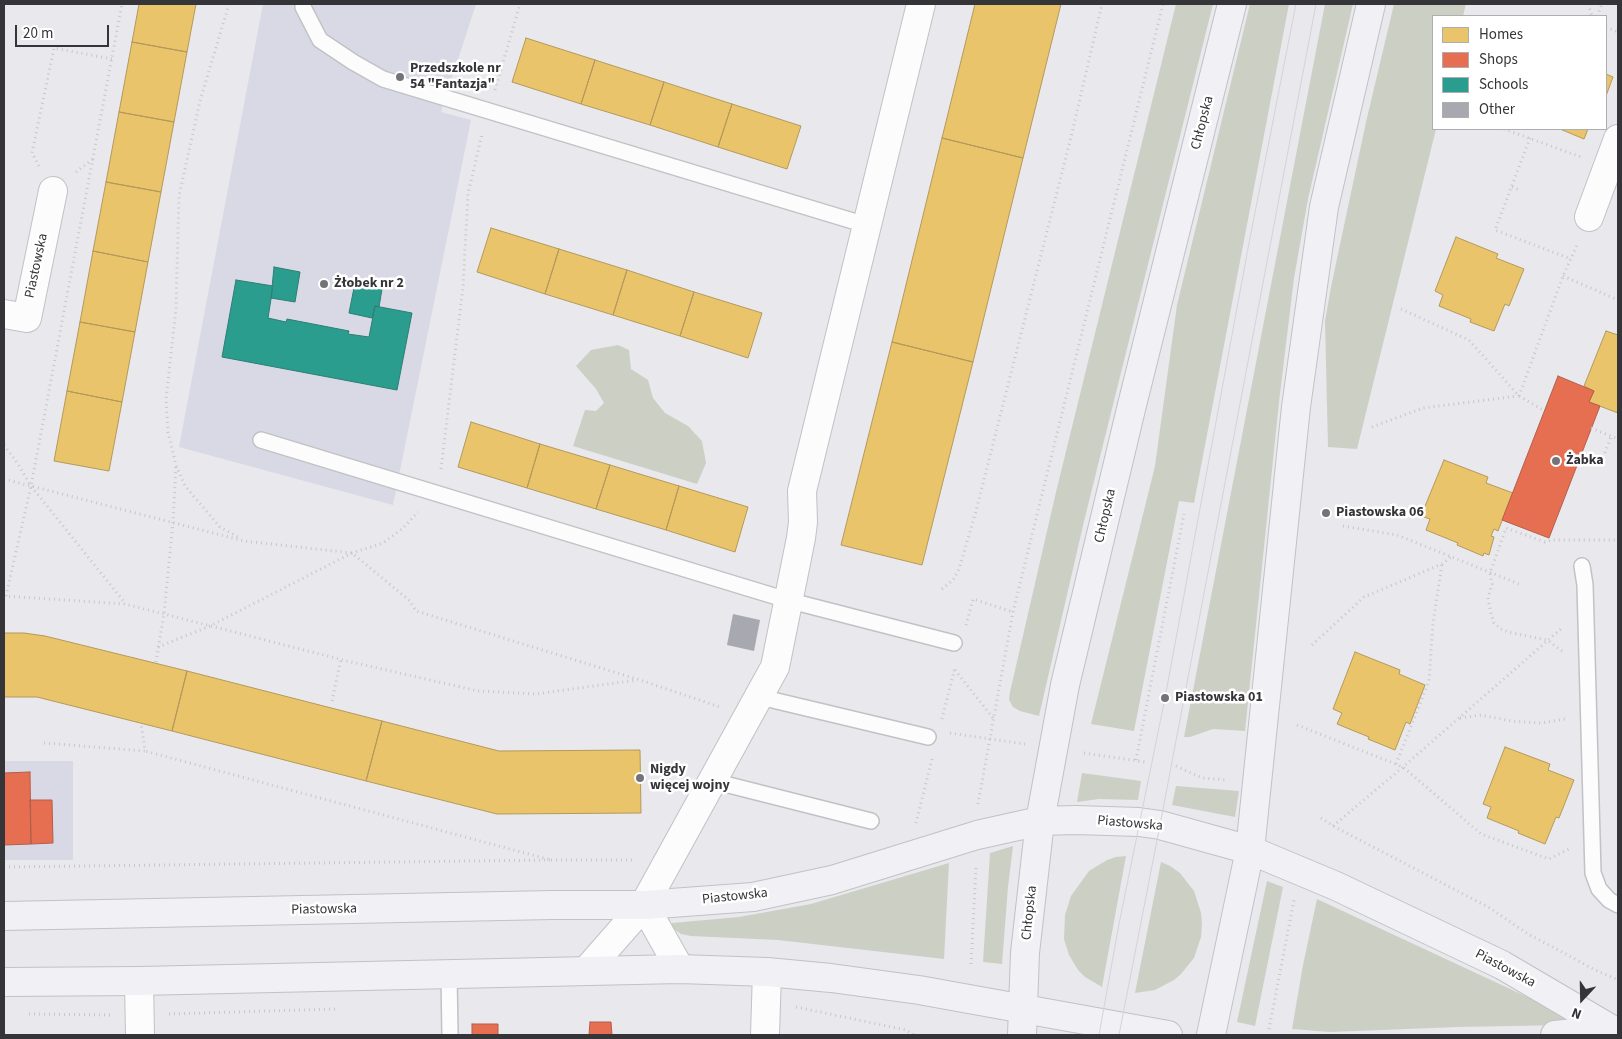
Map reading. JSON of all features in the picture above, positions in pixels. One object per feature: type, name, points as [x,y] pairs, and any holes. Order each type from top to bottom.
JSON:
[{"type":"street","points":[[588,970],[644,905],[760,696],[774,667],[801,538],[803,522],[802,491],[921,4]]},
{"type":"street","name":"Chłopska","points":[[1022,1035],[1025,953],[1040,821],[1065,685],[1232,4]]},
{"type":"street","points":[[1211,1035],[1250,850],[1296,407],[1321,226],[1371,4]]},
{"type":"street","points":[[1589,217],[1614,151]]},
{"type":"street","name":"Piastowska","points":[[4,314],[27,318],[52,191]]},
{"type":"street","name":"Piastowska","points":[[4,916],[552,905],[644,905],[761,895],[832,880],[976,836],[1040,821],[1139,822],[1160,825],[1250,850],[1336,886],[1502,965],[1614,1030]]},
{"type":"street","points":[[644,905],[680,969]]},
{"type":"street","points":[[4,982],[139,981],[588,970],[680,969],[767,972],[831,978],[919,990],[1168,1035]]},
{"type":"street","points":[[765,1035],[767,972]]},
{"type":"street","points":[[139,981],[140,1035]]},
{"type":"street","name":"Piastowska","points":[[1555,1035],[1614,1030]]},
{"type":"lane","points":[[304,7],[320,40],[383,79],[866,225]]},
{"type":"lane","points":[[261,440],[787,600],[954,643]]},
{"type":"lane","points":[[1582,566],[1585,585],[1593,873],[1599,890],[1609,900],[1618,905]]},
{"type":"lane","points":[[760,696],[928,737]]},
{"type":"lane","points":[[713,781],[871,821]]},
{"type":"lane","points":[[449,974],[450,1035]]},
{"type":"path","points":[[122,4],[32,486],[5,596],[125,604],[341,659],[478,691],[536,694],[640,680]]},
{"type":"path","points":[[229,4],[200,101],[179,196],[176,308],[166,400],[168,432],[176,465],[185,486],[220,527],[244,540]]},
{"type":"path","points":[[158,646],[210,626],[352,553],[383,543],[402,529],[422,508],[432,492],[442,467],[463,288],[468,194],[489,111],[520,4]]},
{"type":"path","points":[[942,590],[953,580],[959,569],[976,511],[1072,133],[1102,4]]},
{"type":"path","points":[[977,811],[1013,612],[1163,4]]},
{"type":"path","points":[[94,158],[52,191],[32,153],[54,48],[112,59]]},
{"type":"path","points":[[1507,130],[1588,160],[1599,160],[1614,151]]},
{"type":"path","points":[[1530,138],[1495,230],[1571,259]]},
{"type":"path","points":[[1512,187],[1519,190]]},
{"type":"path","points":[[1519,396],[1564,276],[1589,217]]},
{"type":"path","points":[[1564,276],[1618,300]]},
{"type":"path","points":[[1402,309],[1469,340],[1519,396],[1545,411]]},
{"type":"path","points":[[1372,427],[1423,408],[1519,396]]},
{"type":"path","points":[[1591,428],[1618,439]]},
{"type":"path","points":[[1605,453],[1612,437]]},
{"type":"path","points":[[4,445],[32,486],[125,604]]},
{"type":"path","points":[[156,662],[164,614],[173,522],[176,465]]},
{"type":"path","points":[[4,479],[244,540],[352,553],[410,601],[416,611],[640,680],[727,710]]},
{"type":"path","points":[[1136,760],[1184,514]]},
{"type":"path","points":[[1343,526],[1397,535],[1519,584]]},
{"type":"path","points":[[1563,652],[1548,640],[1508,632],[1494,623],[1488,598],[1492,584],[1490,573],[1506,528],[1545,542],[1552,540],[1618,540]]},
{"type":"path","points":[[1312,645],[1364,597],[1442,564],[1451,556]]},
{"type":"path","points":[[1396,764],[1429,681],[1433,623],[1442,564]]},
{"type":"path","points":[[964,631],[973,599],[1013,612]]},
{"type":"path","points":[[1333,826],[1562,628]]},
{"type":"path","points":[[332,701],[341,659]]},
{"type":"path","points":[[941,725],[957,662]]},
{"type":"path","points":[[955,670],[994,718]]},
{"type":"path","points":[[1459,718],[1481,715],[1511,721],[1541,722],[1573,718]]},
{"type":"path","points":[[141,723],[145,751]]},
{"type":"path","points":[[1297,725],[1403,767],[1480,834],[1549,859],[1582,842],[1592,850]]},
{"type":"path","points":[[944,732],[1028,745]]},
{"type":"path","points":[[44,743],[145,751],[551,860]]},
{"type":"path","points":[[916,824],[934,752]]},
{"type":"path","points":[[1080,752],[1145,762]]},
{"type":"path","points":[[1176,766],[1202,778],[1232,780]]},
{"type":"path","points":[[1321,818],[1490,908],[1528,934],[1591,968],[1618,980]]},
{"type":"path","points":[[4,867],[633,860]]},
{"type":"path","points":[[971,964],[976,862]]},
{"type":"path","points":[[1268,1029],[1294,898]]},
{"type":"path","points":[[766,1001],[906,1030],[914,1035]]},
{"type":"shaded area","name":"Żłobek nr 2","points":[[263,4],[476,4],[441,112],[471,120],[393,505],[179,447]]},
{"type":"shaded area","points":[[1176,4],[1213,4],[1085,517],[1039,716],[1013,707],[1009,700],[1010,692],[1056,492]]},
{"type":"shaded area","points":[[1250,4],[1289,4],[1194,503],[1179,501],[1134,731],[1091,724],[1155,466],[1177,305]]},
{"type":"shaded area","points":[[1325,4],[1353,4],[1308,199],[1294,278],[1279,402],[1245,731],[1213,729],[1190,737],[1184,737]]},
{"type":"shaded area","points":[[1394,4],[1466,4],[1463,15],[1432,15],[1432,130],[1436,130],[1357,449],[1328,447],[1325,321],[1366,122]]},
{"type":"shaded area","points":[[618,345],[629,350],[631,369],[648,380],[653,398],[665,413],[688,426],[702,441],[706,463],[697,484],[573,446],[585,410],[596,411],[604,403],[596,389],[576,366],[591,350]]},
{"type":"shaded area","points":[[4,761],[73,761],[73,860],[4,860]]},
{"type":"shaded area","points":[[1082,773],[1141,781],[1138,800],[1099,799],[1077,802]]},
{"type":"shaded area","points":[[1176,786],[1239,791],[1235,817],[1172,805]]},
{"type":"shaded area","points":[[1013,846],[1002,964],[983,962],[990,853]]},
{"type":"shaded area","points":[[1126,856],[1102,987],[1085,977],[1078,970],[1069,955],[1064,939],[1065,915],[1071,896],[1089,871],[1107,860]]},
{"type":"shaded area","points":[[1161,862],[1180,873],[1194,891],[1201,913],[1201,937],[1194,958],[1174,980],[1155,990],[1135,993]]},
{"type":"shaded area","points":[[949,863],[944,959],[778,940],[691,936],[681,934],[671,927],[672,923],[739,917],[811,904]]},
{"type":"shaded area","points":[[1267,881],[1283,887],[1255,1026],[1237,1022]]},
{"type":"shaded area","points":[[1317,899],[1566,1015],[1569,1020],[1564,1025],[1330,1032],[1292,1029]]},
{"type":"building: Homes","points":[[139,4],[196,4],[187,52],[132,42]]},
{"type":"building: Homes","points":[[975,4],[1061,4],[1023,158],[942,138]]},
{"type":"building: Homes","points":[[526,38],[595,60],[581,104],[512,82]]},
{"type":"building: Homes","points":[[132,42],[187,52],[174,122],[119,112]]},
{"type":"building: Homes","points":[[595,60],[664,82],[650,125],[581,104]]},
{"type":"building: Homes","points":[[1607,74],[1613,77],[1607,93]]},
{"type":"building: Homes","points":[[664,82],[732,104],[718,147],[650,125]]},
{"type":"building: Homes","points":[[732,104],[801,126],[787,169],[718,147]]},
{"type":"building: Homes","points":[[119,112],[174,122],[161,192],[106,182]]},
{"type":"building: Homes","points":[[1562,130],[1588,130],[1584,139]]},
{"type":"building: Homes","points":[[942,138],[1023,158],[973,362],[892,342]]},
{"type":"building: Homes","points":[[106,182],[161,192],[148,262],[93,251]]},
{"type":"building: Homes","points":[[491,228],[559,249],[545,294],[477,272]]},
{"type":"building: Homes","points":[[1456,237],[1498,254],[1496,258],[1524,269],[1509,306],[1505,304],[1494,331],[1470,322],[1471,319],[1439,306],[1443,295],[1435,291]]},
{"type":"building: Homes","points":[[559,249],[627,270],[613,315],[545,294]]},
{"type":"building: Homes","points":[[93,251],[148,262],[135,332],[80,322]]},
{"type":"building: Homes","points":[[627,270],[694,292],[680,336],[613,315]]},
{"type":"building: Homes","points":[[694,292],[762,313],[748,358],[680,336]]},
{"type":"building: Homes","points":[[80,322],[135,332],[122,402],[67,391]]},
{"type":"building: Homes","points":[[1606,331],[1618,335],[1618,413],[1589,402],[1594,391],[1584,386]]},
{"type":"building: Homes","points":[[892,342],[973,362],[922,565],[841,545]]},
{"type":"building: Homes","points":[[67,391],[122,402],[109,471],[54,461]]},
{"type":"building: Homes","points":[[471,422],[540,444],[527,488],[458,467]]},
{"type":"building: Homes","points":[[540,444],[610,465],[596,509],[527,488]]},
{"type":"building: Homes","points":[[1444,460],[1488,477],[1486,483],[1513,493],[1498,531],[1494,529],[1491,536],[1494,537],[1489,555],[1484,553],[1483,556],[1426,530],[1430,519],[1421,516]]},
{"type":"building: Homes","points":[[610,465],[679,486],[666,530],[596,509]]},
{"type":"building: Homes","points":[[679,486],[748,507],[735,552],[666,530]]},
{"type":"building: Homes","points":[[4,633],[45,636],[187,671],[172,731],[37,697],[4,697]]},
{"type":"building: Homes","points":[[1355,652],[1400,670],[1399,674],[1425,685],[1410,724],[1406,722],[1395,750],[1337,724],[1342,713],[1333,709]]},
{"type":"building: Homes","points":[[187,671],[382,721],[366,781],[172,731]]},
{"type":"building: Homes","points":[[382,721],[499,751],[640,750],[641,813],[497,814],[366,781]]},
{"type":"building: Homes","points":[[1505,747],[1550,764],[1548,770],[1574,780],[1559,818],[1556,817],[1545,844],[1487,818],[1491,807],[1483,804]]},
{"type":"building: Shops","points":[[1558,376],[1594,391],[1589,402],[1600,406],[1549,538],[1502,520]]},
{"type":"building: Shops","points":[[30,772],[31,844],[4,845],[4,773]]},
{"type":"building: Shops","points":[[30,800],[52,800],[53,843],[31,844]]},
{"type":"building: Shops","points":[[590,1022],[611,1022],[612,1035],[589,1035]]},
{"type":"building: Shops","points":[[472,1024],[498,1024],[498,1035],[472,1035]]},
{"type":"building: Schools","points":[[274,267],[300,272],[295,302],[271,298]]},
{"type":"building: Schools","points":[[236,280],[273,286],[268,318],[286,322],[287,319],[349,331],[348,334],[369,337],[375,306],[412,313],[397,390],[222,357]]},
{"type":"building: Schools","points":[[355,283],[382,289],[379,307],[375,306],[372,318],[349,313]]},
{"type":"building: Other","points":[[733,614],[760,620],[754,651],[727,645]]},
{"type":"tram line","points":[[1099,1035],[1119,924],[1165,698],[1249,243],[1296,4]]},
{"type":"tram line","points":[[1119,1035],[1316,4]]},
{"type":"place","name":"Przedszkole nr 54 \"Fantazja\"","points":[[400,77]]},
{"type":"place","name":"Żłobek nr 2","points":[[324,284]]},
{"type":"place","name":"Żabka","points":[[1556,461]]},
{"type":"place","name":"Piastowska 06","points":[[1326,513]]},
{"type":"place","name":"Piastowska 01","points":[[1165,698]]},
{"type":"place","name":"Nigdy więcej wojny","points":[[640,778]]}]
